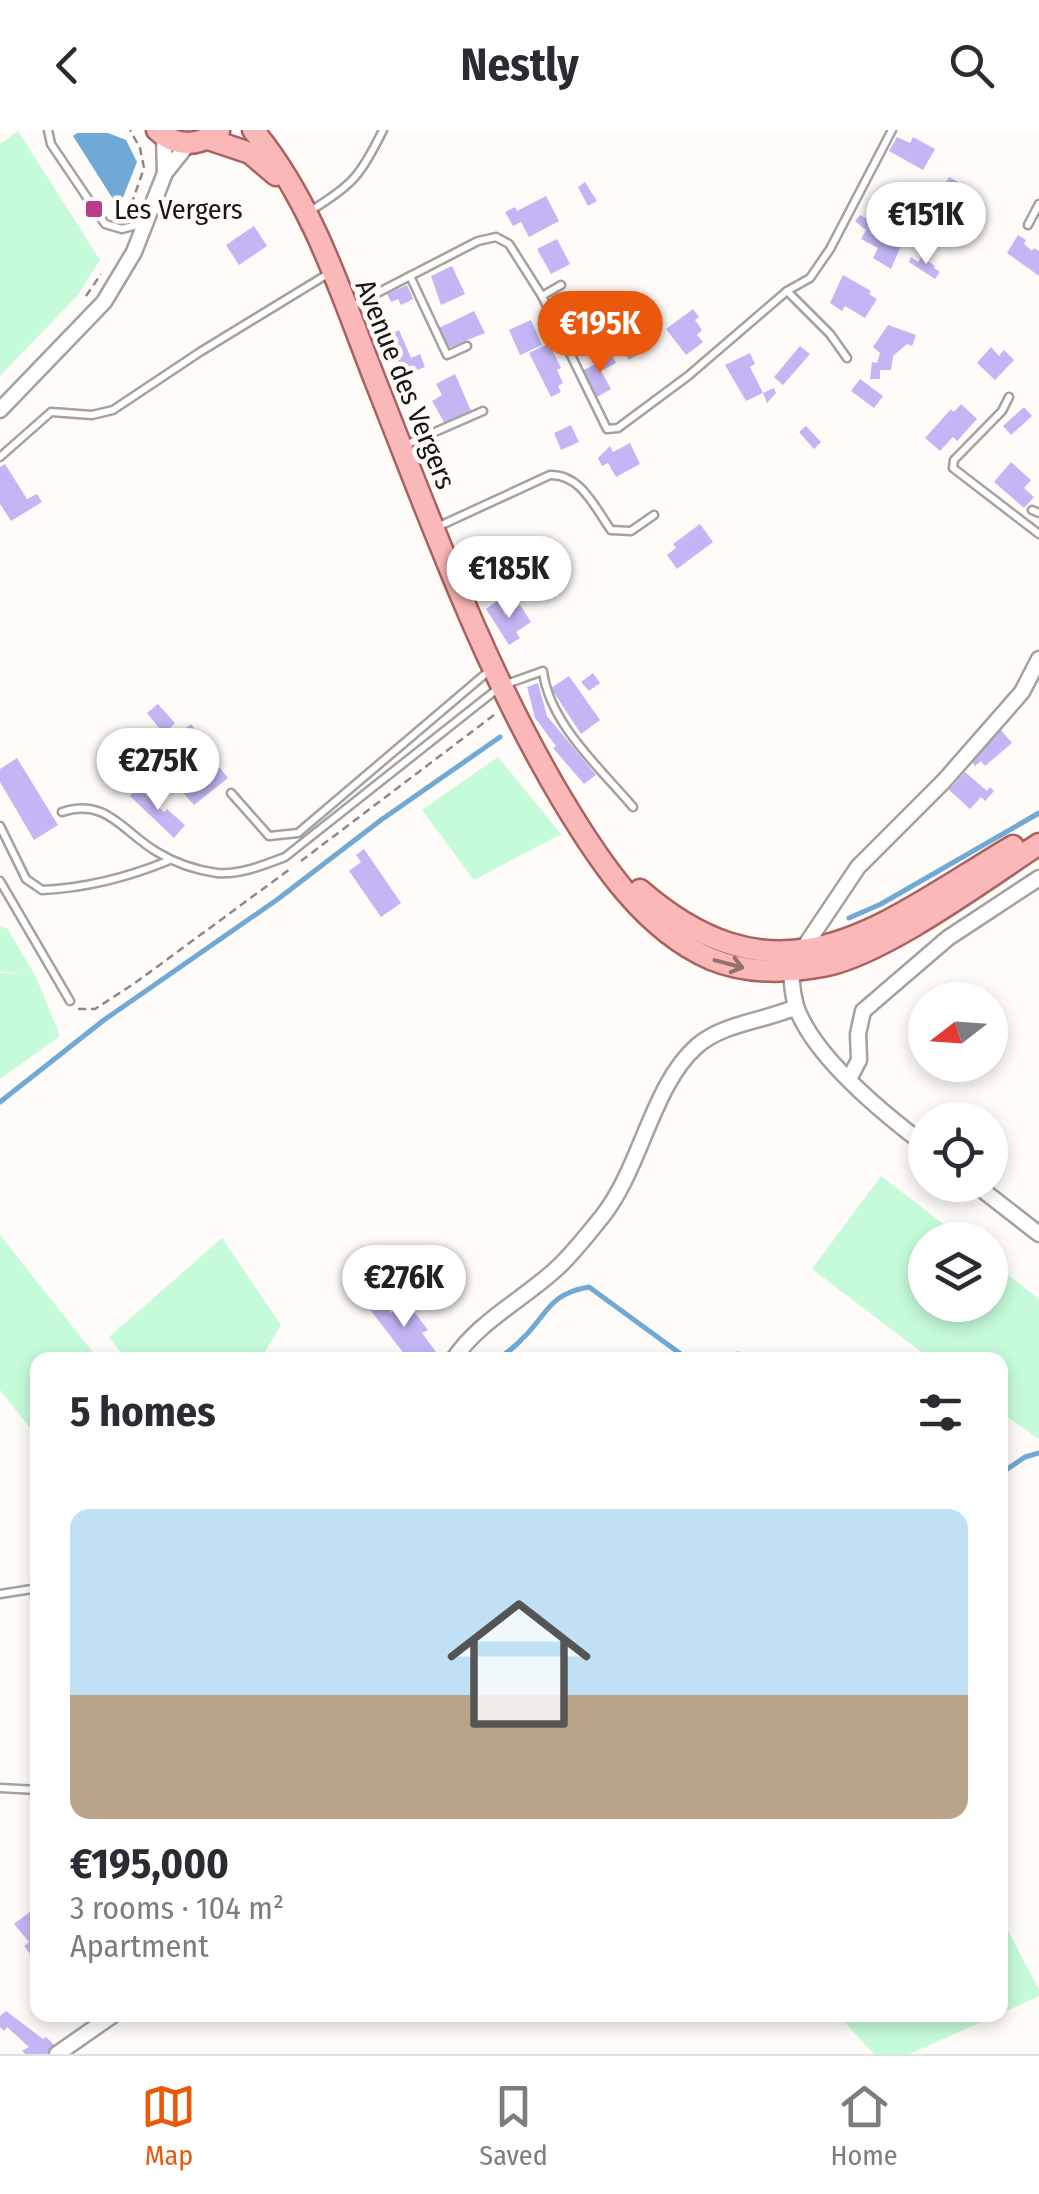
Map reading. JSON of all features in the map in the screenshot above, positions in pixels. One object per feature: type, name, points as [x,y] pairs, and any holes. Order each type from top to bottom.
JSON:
[{"type":"main road","name":"Avenue des Vergers","points":[[253,130],[284,173],[332,272],[497,677],[536,758],[564,802]]},
{"type":"main road","name":"Avenue des Vergers","points":[[160,133],[206,138],[250,152],[280,179],[302,209]]},
{"type":"main road","points":[[564,802],[637,887],[676,920],[714,940],[761,951],[802,950],[863,932],[1039,830]]},
{"type":"main road","points":[[564,802],[603,862],[664,930],[711,959],[764,972],[825,966],[864,951],[1039,844]]},
{"type":"street","points":[[0,410],[104,302],[134,252],[165,173],[160,133]]},
{"type":"street","points":[[165,173],[206,138]]},
{"type":"street","points":[[908,1130],[849,1079],[807,1030],[796,1007],[791,970],[858,868],[944,781],[1022,692],[1039,659]]},
{"type":"street","points":[[849,1079],[859,1060],[862,1011],[948,938],[1039,878]]},
{"type":"street","points":[[761,951],[791,970]]},
{"type":"street","points":[[460,1352],[482,1328],[557,1268],[601,1218],[628,1176],[671,1078],[696,1046],[712,1036],[796,1007]]},
{"type":"street","points":[[998,1202],[1039,1234]]},
{"type":"street","points":[[57,2054],[103,2022]]},
{"type":"lane","points":[[48,130],[51,144],[102,221],[122,229],[146,223]]},
{"type":"lane","points":[[302,209],[351,184],[384,130]]},
{"type":"lane","points":[[347,308],[478,241],[496,237],[510,244],[542,296],[606,429],[618,428],[688,376],[787,292],[810,278],[830,249],[892,130]]},
{"type":"lane","points":[[1028,224],[1039,204]]},
{"type":"lane","points":[[0,457],[51,412],[92,416],[113,410],[332,272]]},
{"type":"lane","points":[[410,276],[447,355],[467,346]]},
{"type":"lane","points":[[542,296],[562,284]]},
{"type":"lane","points":[[787,292],[830,334],[847,358]]},
{"type":"lane","points":[[1009,397],[1002,412],[954,460],[953,468],[1039,534]]},
{"type":"lane","points":[[402,446],[483,411]]},
{"type":"lane","points":[[434,528],[550,476],[570,478],[611,530],[631,531],[654,515]]},
{"type":"lane","points":[[231,793],[269,836],[298,832],[497,677],[543,670],[546,692],[568,730],[633,807]]},
{"type":"lane","points":[[62,812],[94,808],[171,859],[220,873],[253,869],[285,857],[497,677]]},
{"type":"lane","points":[[0,826],[26,879],[42,890],[135,874],[171,859]]},
{"type":"lane","points":[[0,881],[70,1001]]},
{"type":"lane","points":[[0,1594],[30,1589]]},
{"type":"lane","points":[[0,1788],[30,1790]]},
{"type":"path","points":[[122,229],[144,168],[140,148],[130,130]]},
{"type":"path","points":[[80,304],[101,274]]},
{"type":"green space","points":[[18,131],[100,260],[77,296],[0,376],[0,144]]},
{"type":"green space","points":[[498,757],[561,834],[474,880],[422,810]]},
{"type":"green space","points":[[0,927],[7,928],[36,977],[60,1036],[0,1079],[0,973],[19,974],[0,971]]},
{"type":"green space","points":[[881,1176],[908,1197],[908,1202],[915,1202],[941,1222],[908,1222],[908,1322],[1008,1322],[1008,1275],[1039,1299],[1039,1439],[1008,1418],[1008,1352],[921,1352],[812,1269]]},
{"type":"green space","points":[[0,1235],[93,1352],[30,1352],[30,1428],[0,1390]]},
{"type":"green space","points":[[222,1238],[281,1325],[265,1352],[121,1352],[109,1337]]},
{"type":"green space","points":[[1008,1930],[1039,1990],[1039,1996],[1008,2010]]},
{"type":"green space","points":[[844,2022],[981,2022],[909,2054],[874,2054]]},
{"type":"water","points":[[108,133],[126,140],[137,162],[122,200],[113,199],[73,136]]},
{"type":"building","points":[[897,137],[910,143],[913,137],[935,149],[923,170],[889,151]]},
{"type":"building","points":[[949,177],[978,193],[970,208],[955,200],[959,195],[944,186]]},
{"type":"building","points":[[585,182],[597,201],[588,206],[578,187]]},
{"type":"building","points":[[546,196],[559,221],[529,237],[521,222],[513,226],[505,212],[515,207],[517,211]]},
{"type":"building","points":[[875,211],[900,225],[891,240],[901,246],[891,269],[873,258],[878,248],[861,239],[866,230],[855,221],[860,215],[870,221]]},
{"type":"building","points":[[254,226],[267,246],[239,265],[226,245]]},
{"type":"building","points":[[1018,235],[1032,251],[1039,251],[1039,276],[1007,253]]},
{"type":"building","points":[[557,239],[570,264],[551,274],[537,249]]},
{"type":"building","points":[[911,257],[918,262],[922,257],[940,272],[935,279],[909,262]]},
{"type":"building","points":[[452,266],[465,294],[441,305],[431,276]]},
{"type":"building","points":[[843,275],[871,291],[869,294],[877,299],[865,318],[845,306],[842,311],[830,303]]},
{"type":"building","points":[[407,285],[413,299],[401,305],[398,299],[391,302],[387,294]]},
{"type":"building","points":[[583,298],[604,337],[593,343],[586,330],[578,335],[564,308]]},
{"type":"building","points":[[693,309],[702,330],[697,335],[703,342],[686,355],[666,329]]},
{"type":"building","points":[[474,311],[485,333],[448,348],[439,328]]},
{"type":"building","points":[[531,320],[542,345],[520,355],[509,330]]},
{"type":"building","points":[[888,325],[916,335],[912,346],[907,344],[893,356],[891,370],[880,370],[880,379],[870,379],[872,362],[877,363],[880,353],[873,347]]},
{"type":"building","points":[[399,330],[411,358],[420,354],[425,367],[405,375],[385,337]]},
{"type":"building","points":[[644,339],[650,347],[629,360],[624,352]]},
{"type":"building","points":[[549,343],[561,368],[557,370],[563,383],[558,386],[561,392],[551,397],[529,353]]},
{"type":"building","points":[[800,346],[810,354],[783,385],[774,377]]},
{"type":"building","points":[[991,347],[999,356],[1004,350],[1014,360],[995,380],[977,363]]},
{"type":"building","points":[[750,353],[755,364],[750,367],[763,393],[746,401],[725,365]]},
{"type":"building","points":[[612,355],[616,363],[601,371],[611,389],[597,397],[584,370]]},
{"type":"building","points":[[455,374],[472,413],[445,424],[432,401],[442,395],[436,384]]},
{"type":"building","points":[[860,379],[883,396],[874,408],[851,391]]},
{"type":"building","points":[[774,388],[776,393],[767,403],[763,393]]},
{"type":"building","points":[[961,404],[977,419],[957,441],[953,437],[940,451],[925,438],[951,409],[954,412]]},
{"type":"building","points":[[1024,407],[1032,416],[1011,435],[1003,426]]},
{"type":"building","points":[[571,425],[579,442],[561,450],[554,433]]},
{"type":"building","points":[[806,426],[821,442],[814,449],[799,432]]},
{"type":"building","points":[[630,443],[640,464],[616,477],[608,463],[602,466],[598,458],[610,446],[613,452]]},
{"type":"building","points":[[1011,462],[1031,480],[1024,488],[1034,497],[1024,508],[994,482]]},
{"type":"building","points":[[5,464],[27,499],[37,494],[42,502],[11,521],[0,504],[0,467]]},
{"type":"building","points":[[700,524],[713,542],[677,569],[667,555],[676,548],[673,544]]},
{"type":"building","points":[[497,601],[505,615],[520,605],[531,622],[516,632],[520,638],[509,645],[486,609]]},
{"type":"building","points":[[593,673],[600,683],[589,691],[581,682]]},
{"type":"building","points":[[569,676],[600,720],[581,734],[551,688]]},
{"type":"building","points":[[538,683],[547,716],[596,775],[584,784],[553,748],[556,746],[535,718],[527,687]]},
{"type":"building","points":[[158,704],[175,723],[164,734],[147,713]]},
{"type":"building","points":[[191,724],[201,736],[197,740],[228,778],[194,805],[164,771],[183,753],[175,743],[181,739],[177,735]]},
{"type":"building","points":[[1000,729],[1012,743],[985,766],[981,761],[975,766],[968,757]]},
{"type":"building","points":[[17,758],[58,825],[34,840],[0,782],[0,769]]},
{"type":"building","points":[[965,772],[987,791],[990,787],[994,791],[970,809],[949,790]]},
{"type":"building","points":[[138,787],[164,812],[167,809],[185,825],[174,838],[130,796]]},
{"type":"building","points":[[364,849],[401,903],[381,917],[349,871],[361,862],[356,855]]},
{"type":"building","points":[[376,1294],[391,1313],[406,1301],[428,1330],[422,1333],[436,1352],[403,1352],[364,1302]]},
{"type":"building","points":[[30,1912],[30,1954],[24,1946],[29,1942],[14,1924]]},
{"type":"building","points":[[6,2011],[56,2047],[46,2054],[25,2054],[22,2051],[29,2047],[7,2027],[4,2031],[0,2027],[0,2016]]},
{"type":"waterway","points":[[0,1102],[104,1020],[500,737]]},
{"type":"waterway","points":[[849,918],[881,904],[1039,813]]},
{"type":"waterway","points":[[507,1352],[557,1300],[589,1287],[678,1352]]},
{"type":"waterway","points":[[1008,1469],[1039,1453]]},
{"type":"place","name":"Les Vergers","points":[[94,209]]}]
